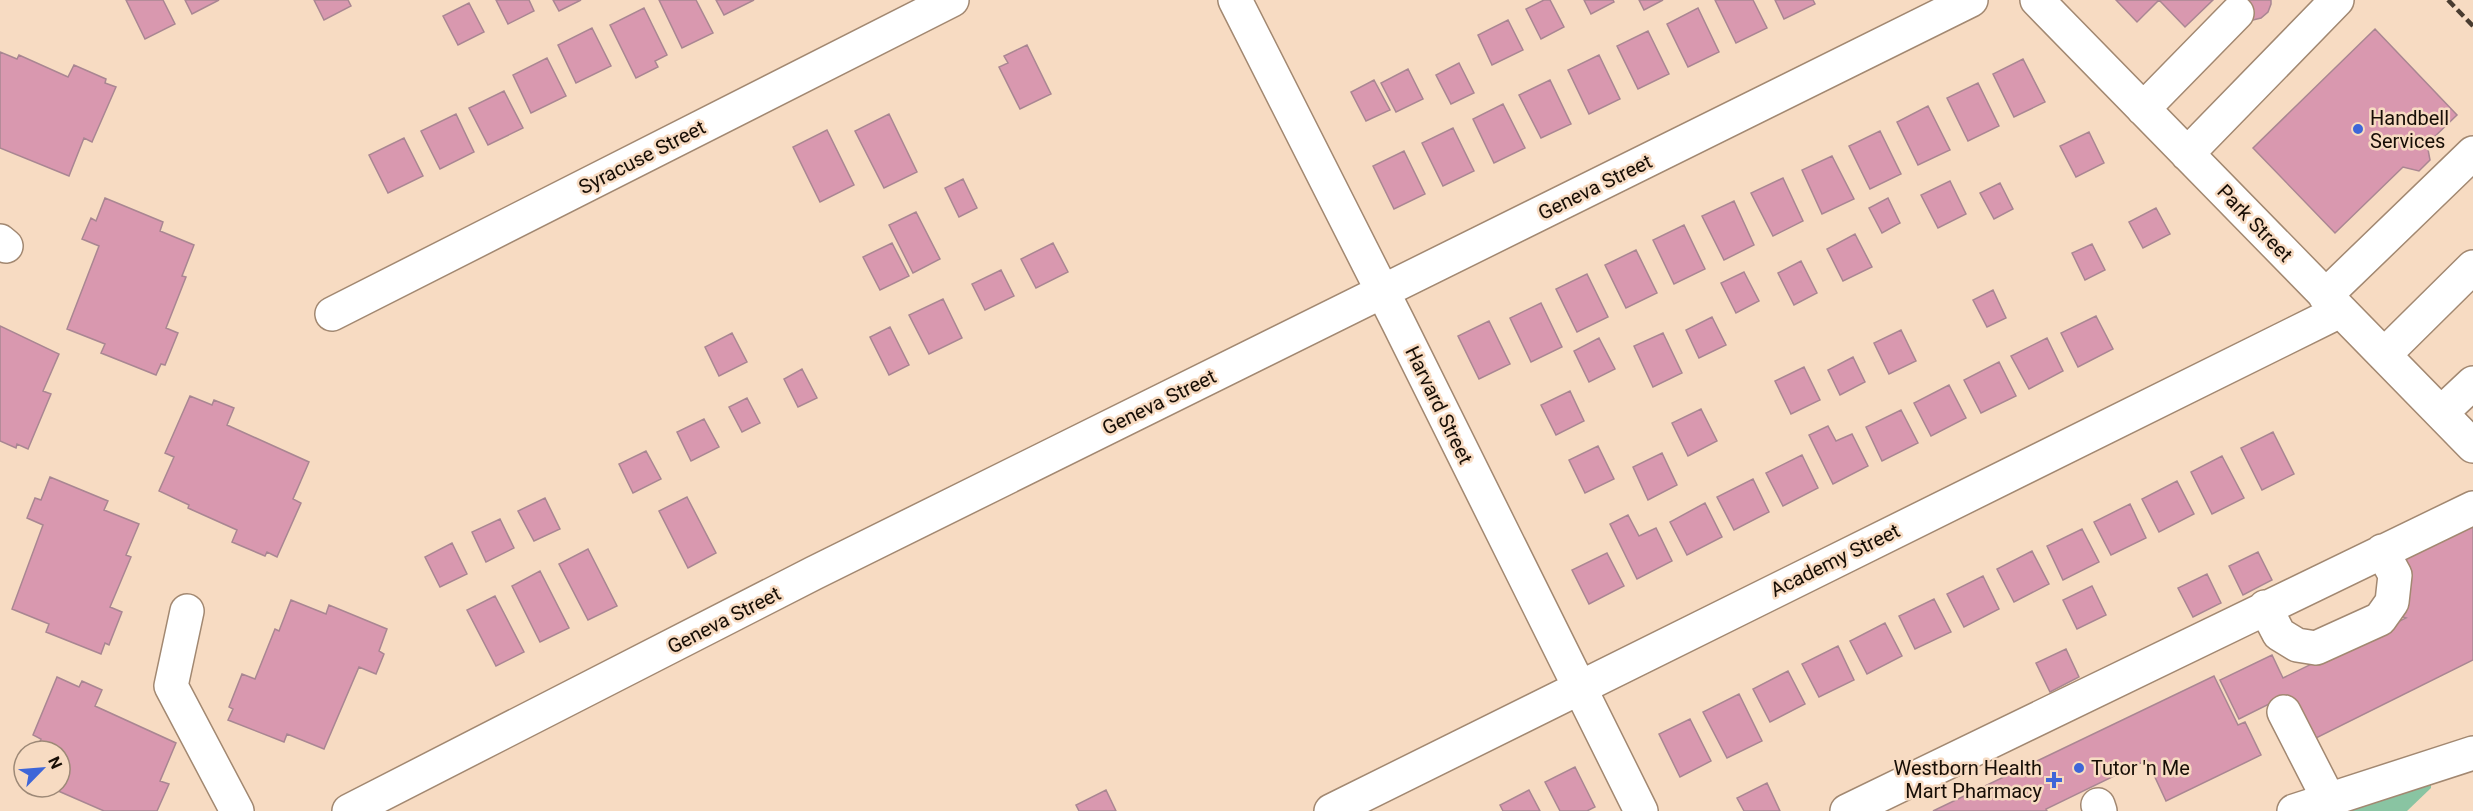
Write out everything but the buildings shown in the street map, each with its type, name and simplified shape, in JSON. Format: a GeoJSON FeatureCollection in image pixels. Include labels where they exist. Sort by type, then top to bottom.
{"type":"FeatureCollection","features":[{"type":"Feature","properties":{"kind":"street","name":"Syracuse Street"},"geometry":{"type":"LineString","coordinates":[[332,314],[952,0]]}},
{"type":"Feature","properties":{"kind":"street","name":"Harvard Street"},"geometry":{"type":"LineString","coordinates":[[1235,0],[1641,811]]}},
{"type":"Feature","properties":{"kind":"street","name":"Geneva Street"},"geometry":{"type":"LineString","coordinates":[[350,811],[814,573],[1971,0]]}},
{"type":"Feature","properties":{"kind":"street","name":"Park Street"},"geometry":{"type":"LineString","coordinates":[[2037,0],[2473,446]]}},
{"type":"Feature","properties":{"kind":"street"},"geometry":{"type":"LineString","coordinates":[[2187,154],[2337,0]]}},
{"type":"Feature","properties":{"kind":"street"},"geometry":{"type":"LineString","coordinates":[[2143,109],[2237,13]]}},
{"type":"Feature","properties":{"kind":"street","name":"Academy Street"},"geometry":{"type":"LineString","coordinates":[[1331,811],[2333,303],[2473,153]]}},
{"type":"Feature","properties":{"kind":"street"},"geometry":{"type":"LineString","coordinates":[[2384,355],[2473,267]]}},
{"type":"Feature","properties":{"kind":"street"},"geometry":{"type":"LineString","coordinates":[[2441,413],[2473,383]]}},
{"type":"Feature","properties":{"kind":"street"},"geometry":{"type":"LineString","coordinates":[[1847,811],[2473,508]]}},
{"type":"Feature","properties":{"kind":"street"},"geometry":{"type":"LineString","coordinates":[[2265,608],[2279,634],[2297,645],[2316,648],[2380,619],[2392,602],[2395,575],[2382,551]]}},
{"type":"Feature","properties":{"kind":"street"},"geometry":{"type":"LineString","coordinates":[[187,611],[171,686],[237,811]]}},
{"type":"Feature","properties":{"kind":"street"},"geometry":{"type":"LineString","coordinates":[[2284,712],[2329,800]]}},
{"type":"Feature","properties":{"kind":"street"},"geometry":{"type":"LineString","coordinates":[[2294,811],[2473,753]]}},
{"type":"Feature","properties":{"kind":"green space"},"geometry":{"type":"Polygon","coordinates":[[[2431,781],[2431,788],[2407,811],[2327,811],[2431,781]]]}},
{"type":"Feature","properties":{"kind":"railway"},"geometry":{"type":"LineString","coordinates":[[2448,0],[2473,26]]}},
{"type":"Feature","properties":{"kind":"place","name":"Handbell Services"},"geometry":{"type":"Point","coordinates":[2358,129]}},
{"type":"Feature","properties":{"kind":"place","name":"Tutor 'n Me"},"geometry":{"type":"Point","coordinates":[2079,768]}},
{"type":"Feature","properties":{"kind":"place","name":"Westborn Health Mart Pharmacy"},"geometry":{"type":"Point","coordinates":[2054,780]}}]}
